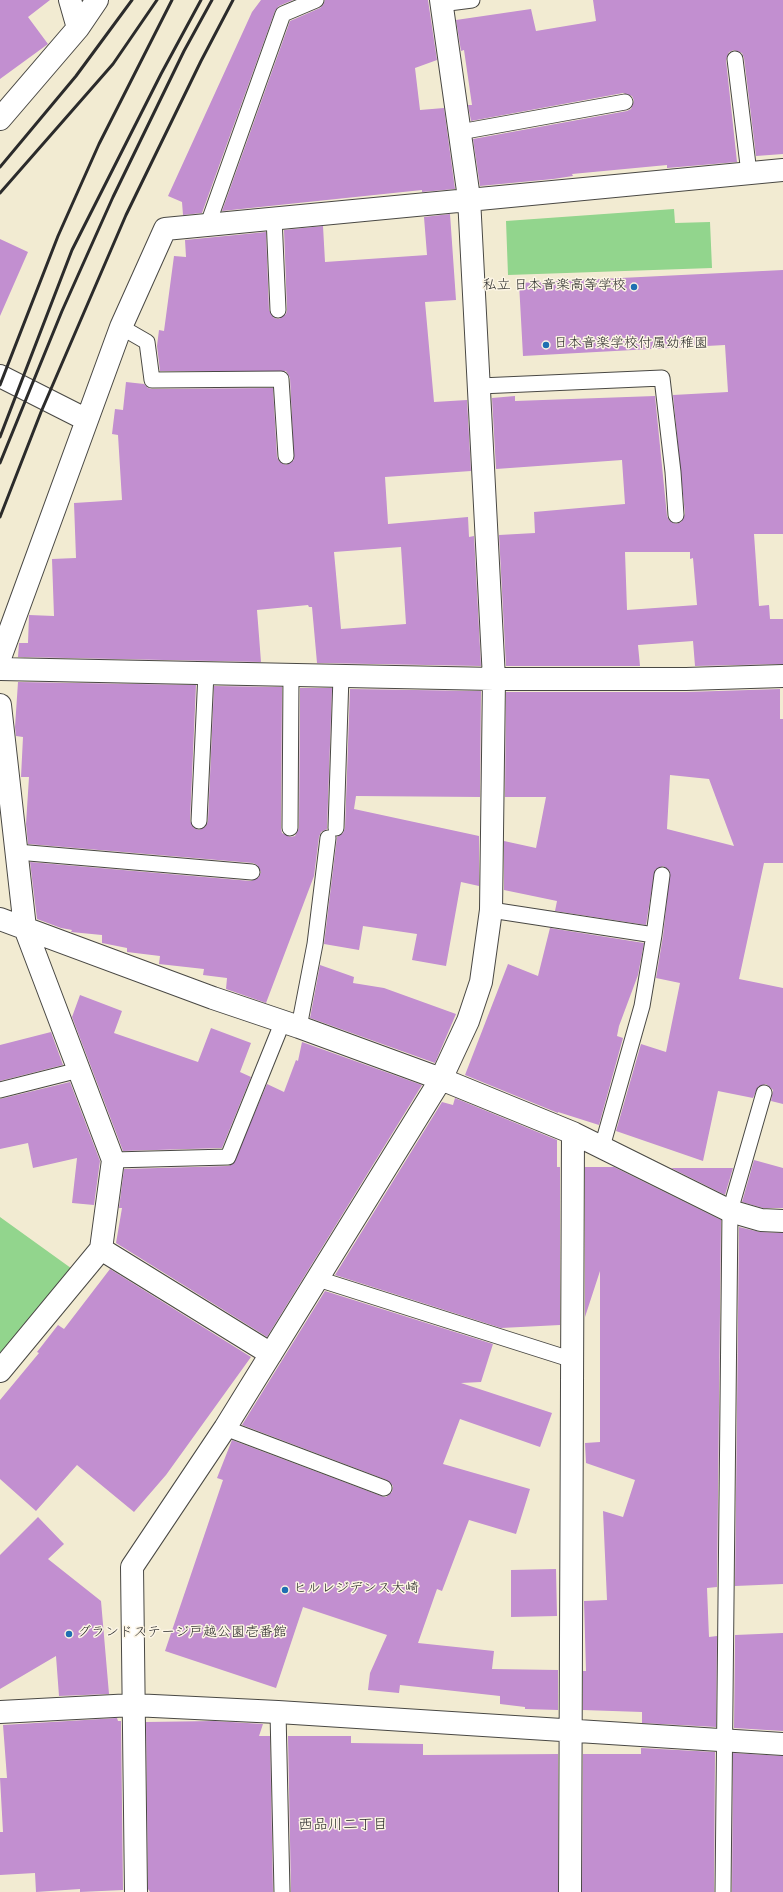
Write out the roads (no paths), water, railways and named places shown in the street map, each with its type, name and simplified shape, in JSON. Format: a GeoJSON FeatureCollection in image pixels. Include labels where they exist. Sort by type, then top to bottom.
{"type":"FeatureCollection","features":[{"type":"Feature","properties":{"kind":"street"},"geometry":{"type":"LineString","coordinates":[[70,0],[78,28]]}},
{"type":"Feature","properties":{"kind":"street"},"geometry":{"type":"LineString","coordinates":[[0,119],[78,28],[97,0]]}},
{"type":"Feature","properties":{"kind":"street"},"geometry":{"type":"LineString","coordinates":[[136,1892],[132,1567],[225,1428],[272,1354],[441,1079],[468,1021],[481,982],[491,910],[494,679],[480,386],[469,198],[441,2]]}},
{"type":"Feature","properties":{"kind":"street"},"geometry":{"type":"LineString","coordinates":[[0,658],[121,327],[165,228],[469,198],[783,170]]}},
{"type":"Feature","properties":{"kind":"street"},"geometry":{"type":"LineString","coordinates":[[0,376],[87,420]]}},
{"type":"Feature","properties":{"kind":"street"},"geometry":{"type":"LineString","coordinates":[[0,669],[494,679],[686,679],[783,676]]}},
{"type":"Feature","properties":{"kind":"street"},"geometry":{"type":"LineString","coordinates":[[0,705],[25,928],[113,1160],[101,1249],[1,1367]]}},
{"type":"Feature","properties":{"kind":"street"},"geometry":{"type":"LineString","coordinates":[[0,919],[213,998],[291,1024],[441,1079],[573,1132],[730,1210],[761,1220],[783,1221]]}},
{"type":"Feature","properties":{"kind":"street"},"geometry":{"type":"LineString","coordinates":[[570,1892],[573,1132]]}},
{"type":"Feature","properties":{"kind":"street"},"geometry":{"type":"LineString","coordinates":[[101,1249],[272,1354]]}},
{"type":"Feature","properties":{"kind":"street"},"geometry":{"type":"LineString","coordinates":[[0,1712],[133,1705],[278,1712],[783,1744]]}},
{"type":"Feature","properties":{"kind":"lane"},"geometry":{"type":"LineString","coordinates":[[208,224],[283,14],[316,0]]}},
{"type":"Feature","properties":{"kind":"lane"},"geometry":{"type":"LineString","coordinates":[[441,2],[472,0]]}},
{"type":"Feature","properties":{"kind":"lane"},"geometry":{"type":"LineString","coordinates":[[735,59],[749,173]]}},
{"type":"Feature","properties":{"kind":"lane"},"geometry":{"type":"LineString","coordinates":[[460,132],[625,102]]}},
{"type":"Feature","properties":{"kind":"lane"},"geometry":{"type":"LineString","coordinates":[[274,217],[278,310]]}},
{"type":"Feature","properties":{"kind":"lane"},"geometry":{"type":"LineString","coordinates":[[121,327],[147,342],[152,380],[281,379],[286,456]]}},
{"type":"Feature","properties":{"kind":"lane"},"geometry":{"type":"LineString","coordinates":[[480,386],[662,378],[673,472],[676,515]]}},
{"type":"Feature","properties":{"kind":"lane"},"geometry":{"type":"LineString","coordinates":[[199,821],[206,673]]}},
{"type":"Feature","properties":{"kind":"lane"},"geometry":{"type":"LineString","coordinates":[[290,828],[291,675]]}},
{"type":"Feature","properties":{"kind":"lane"},"geometry":{"type":"LineString","coordinates":[[113,1160],[228,1157],[291,1024],[315,944],[332,833],[341,676]]}},
{"type":"Feature","properties":{"kind":"lane"},"geometry":{"type":"LineString","coordinates":[[17,852],[252,872]]}},
{"type":"Feature","properties":{"kind":"lane"},"geometry":{"type":"LineString","coordinates":[[602,1147],[618,1095],[642,1006],[662,875]]}},
{"type":"Feature","properties":{"kind":"lane"},"geometry":{"type":"LineString","coordinates":[[491,910],[654,934]]}},
{"type":"Feature","properties":{"kind":"lane"},"geometry":{"type":"LineString","coordinates":[[0,1090],[78,1070]]}},
{"type":"Feature","properties":{"kind":"lane"},"geometry":{"type":"LineString","coordinates":[[723,1892],[723,1741],[730,1210],[764,1093]]}},
{"type":"Feature","properties":{"kind":"lane"},"geometry":{"type":"LineString","coordinates":[[318,1279],[573,1360]]}},
{"type":"Feature","properties":{"kind":"lane"},"geometry":{"type":"LineString","coordinates":[[225,1428],[384,1488]]}},
{"type":"Feature","properties":{"kind":"lane"},"geometry":{"type":"LineString","coordinates":[[278,1712],[282,1892]]}},
{"type":"Feature","properties":{"kind":"railway"},"geometry":{"type":"LineString","coordinates":[[0,167],[76,76],[132,0]]}},
{"type":"Feature","properties":{"kind":"railway"},"geometry":{"type":"LineString","coordinates":[[0,193],[113,64],[157,0]]}},
{"type":"Feature","properties":{"kind":"railway"},"geometry":{"type":"LineString","coordinates":[[0,385],[58,236],[99,144],[172,0]]}},
{"type":"Feature","properties":{"kind":"railway"},"geometry":{"type":"LineString","coordinates":[[0,437],[72,250],[161,74],[201,0]]}},
{"type":"Feature","properties":{"kind":"railway"},"geometry":{"type":"LineString","coordinates":[[0,463],[62,311],[113,197],[184,51],[212,0]]}},
{"type":"Feature","properties":{"kind":"railway"},"geometry":{"type":"LineString","coordinates":[[0,517],[41,412],[126,215],[201,61],[233,0]]}},
{"type":"Feature","properties":{"kind":"place","name":"私立 日本音楽高等学校"},"geometry":{"type":"Point","coordinates":[634,287]}},
{"type":"Feature","properties":{"kind":"place","name":"日本音楽学校付属幼稚園"},"geometry":{"type":"Point","coordinates":[546,345]}},
{"type":"Feature","properties":{"kind":"place","name":"ヒルレジデンス大崎"},"geometry":{"type":"Point","coordinates":[285,1590]}},
{"type":"Feature","properties":{"kind":"place","name":"グランドステージ戸越公園壱番館"},"geometry":{"type":"Point","coordinates":[69,1634]}},
{"type":"Feature","properties":{"kind":"district","name":"西品川二丁目"},"geometry":{"type":"Point","coordinates":[343,1827]}}]}
